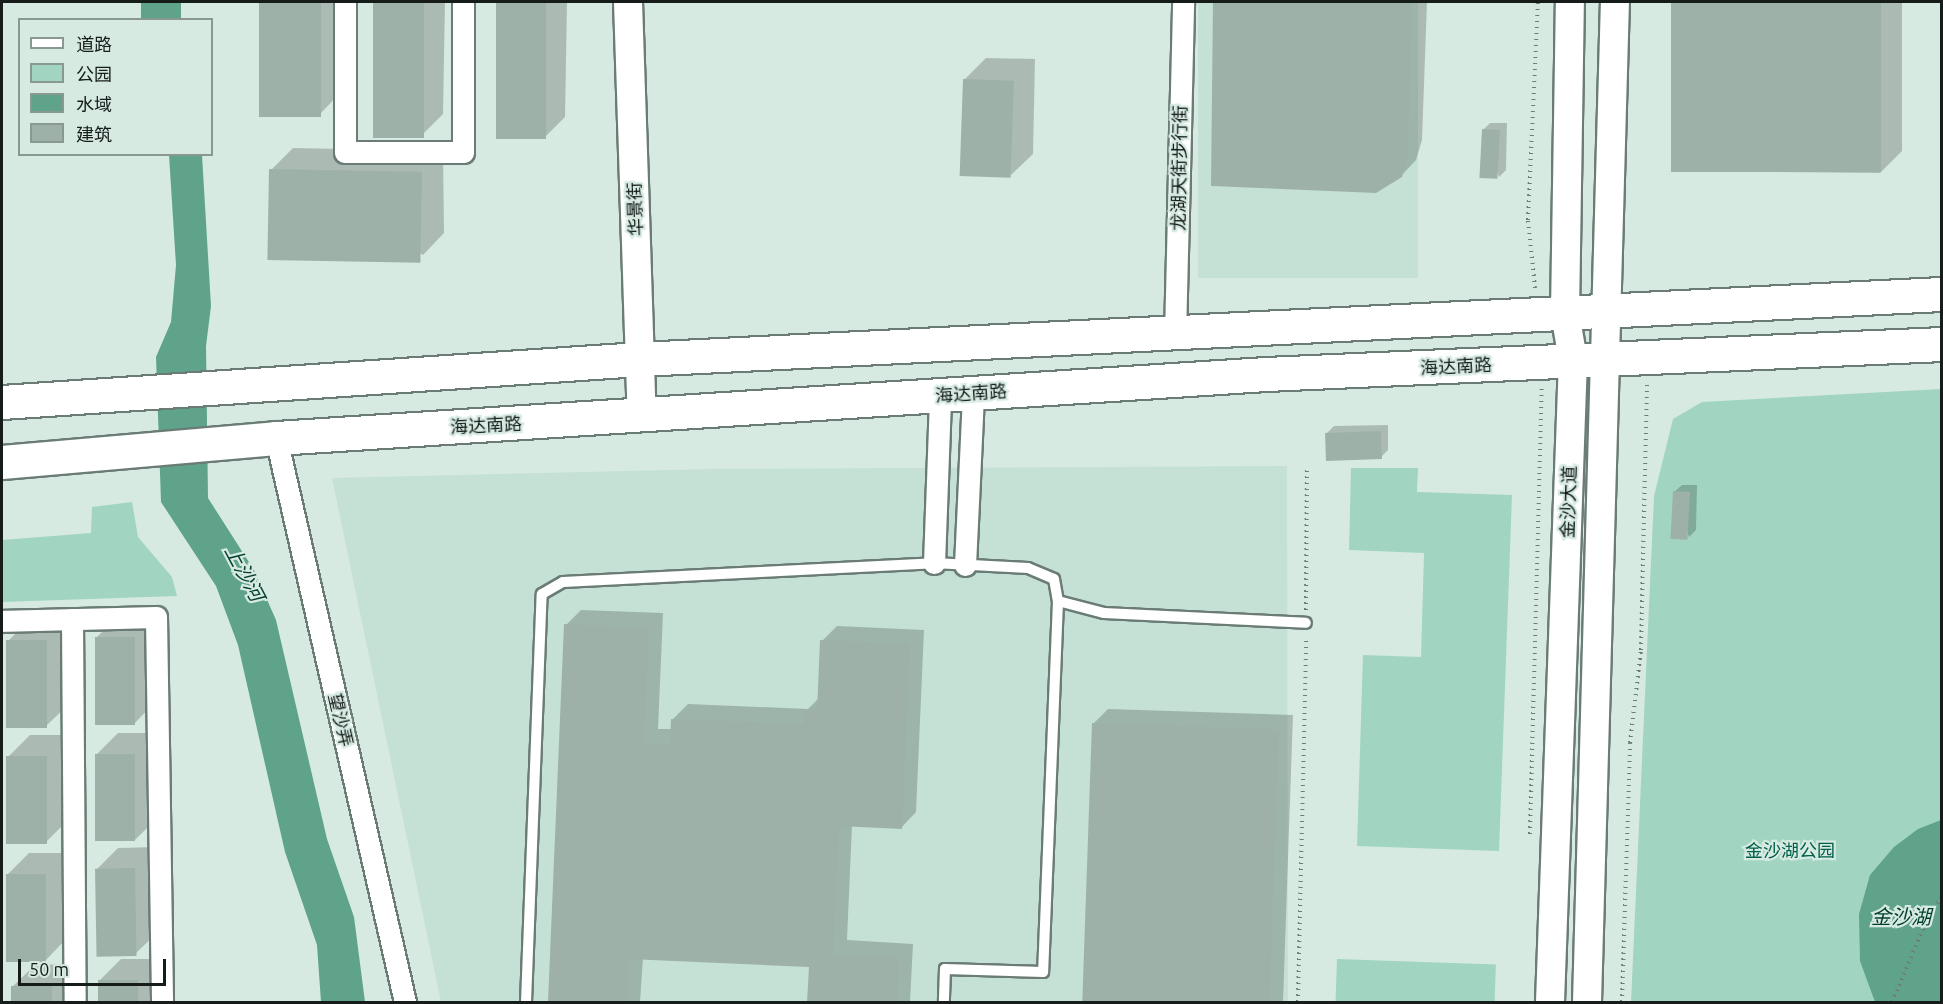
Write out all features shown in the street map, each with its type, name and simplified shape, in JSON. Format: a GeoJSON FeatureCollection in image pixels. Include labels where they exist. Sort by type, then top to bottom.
{"type":"FeatureCollection","features":[{"type":"Feature","properties":{"kind":"main road","name":"华景街"},"geometry":{"type":"LineString","coordinates":[[628,2],[642,416]]}},
{"type":"Feature","properties":{"kind":"main road","name":"金沙大道"},"geometry":{"type":"LineString","coordinates":[[1570,2],[1551,314],[1573,360],[1587,1002]]}},
{"type":"Feature","properties":{"kind":"main road","name":"金沙大道"},"geometry":{"type":"LineString","coordinates":[[1550,1002],[1573,360],[1608,311],[1616,2]]}},
{"type":"Feature","properties":{"kind":"main road"},"geometry":{"type":"LineString","coordinates":[[2,402],[640,360],[1941,294]]}},
{"type":"Feature","properties":{"kind":"main road","name":"海达南路"},"geometry":{"type":"LineString","coordinates":[[2,462],[276,438],[1266,374],[1941,344]]}},
{"type":"Feature","properties":{"kind":"street"},"geometry":{"type":"LineString","coordinates":[[345,2],[345,152],[463,152],[463,2]]}},
{"type":"Feature","properties":{"kind":"street","name":"龙湖天街步行街"},"geometry":{"type":"LineString","coordinates":[[1175,334],[1183,2]]}},
{"type":"Feature","properties":{"kind":"street"},"geometry":{"type":"LineString","coordinates":[[965,565],[973,393]]}},
{"type":"Feature","properties":{"kind":"street"},"geometry":{"type":"LineString","coordinates":[[934,563],[940,396]]}},
{"type":"Feature","properties":{"kind":"street","name":"望沙弄"},"geometry":{"type":"LineString","coordinates":[[276,438],[405,1002]]}},
{"type":"Feature","properties":{"kind":"street"},"geometry":{"type":"LineString","coordinates":[[2,621],[156,617],[162,1002]]}},
{"type":"Feature","properties":{"kind":"street"},"geometry":{"type":"LineString","coordinates":[[72,619],[75,1002]]}},
{"type":"Feature","properties":{"kind":"lane"},"geometry":{"type":"LineString","coordinates":[[526,1002],[542,594],[563,582],[934,563],[1036,572],[1054,579],[1058,601],[1043,972],[945,969],[944,1002]]}},
{"type":"Feature","properties":{"kind":"lane"},"geometry":{"type":"LineString","coordinates":[[1058,601],[1104,613],[1306,623]]}},
{"type":"Feature","properties":{"kind":"path"},"geometry":{"type":"LineString","coordinates":[[1538,2],[1528,220],[1551,314]]}},
{"type":"Feature","properties":{"kind":"path"},"geometry":{"type":"LineString","coordinates":[[1622,1002],[1630,743],[1641,650],[1648,356]]}},
{"type":"Feature","properties":{"kind":"path"},"geometry":{"type":"LineString","coordinates":[[1530,847],[1573,360]]}},
{"type":"Feature","properties":{"kind":"path"},"geometry":{"type":"LineString","coordinates":[[1298,1002],[1307,467]]}},
{"type":"Feature","properties":{"kind":"path"},"geometry":{"type":"LineString","coordinates":[[1892,1002],[1930,913],[1941,897]]}},
{"type":"Feature","properties":{"kind":"shaded area"},"geometry":{"type":"Polygon","coordinates":[[[1198,2],[1418,2],[1418,278],[1198,278],[1198,2]]]}},
{"type":"Feature","properties":{"kind":"shaded area"},"geometry":{"type":"Polygon","coordinates":[[[1287,466],[1288,1002],[441,1002],[332,478],[713,469],[1287,466]]]}},
{"type":"Feature","properties":{"kind":"green space","name":"金沙湖公园"},"geometry":{"type":"Polygon","coordinates":[[[1941,389],[1941,1002],[1631,1002],[1654,496],[1673,419],[1702,402],[1941,389]]]}},
{"type":"Feature","properties":{"kind":"green space"},"geometry":{"type":"Polygon","coordinates":[[[1351,468],[1418,468],[1417,492],[1512,495],[1499,851],[1357,846],[1363,655],[1421,657],[1424,553],[1349,550],[1351,468]]]}},
{"type":"Feature","properties":{"kind":"green space"},"geometry":{"type":"Polygon","coordinates":[[[132,502],[138,537],[172,577],[177,596],[2,602],[2,540],[91,533],[92,507],[132,502]]]}},
{"type":"Feature","properties":{"kind":"green space"},"geometry":{"type":"Polygon","coordinates":[[[1337,959],[1496,965],[1495,1002],[1335,1002],[1337,959]]]}},
{"type":"Feature","properties":{"kind":"water"},"geometry":{"type":"Polygon","coordinates":[[[141,2],[181,2],[181,18],[141,18],[141,2]]]}},
{"type":"Feature","properties":{"kind":"water","name":"上沙河"},"geometry":{"type":"Polygon","coordinates":[[[169,156],[202,156],[211,306],[206,346],[208,498],[254,570],[276,620],[327,839],[354,917],[365,1002],[321,1002],[317,945],[285,852],[238,645],[216,586],[161,502],[156,357],[171,322],[176,265],[169,156]]]}},
{"type":"Feature","properties":{"kind":"water","name":"金沙湖"},"geometry":{"type":"Polygon","coordinates":[[[1941,820],[1941,1002],[1875,1002],[1860,961],[1859,914],[1870,875],[1894,847],[1918,829],[1941,820]]]}},
{"type":"Feature","properties":{"kind":"building"},"geometry":{"type":"Polygon","coordinates":[[[259,2],[321,2],[321,117],[259,117],[259,2]]]}},
{"type":"Feature","properties":{"kind":"building"},"geometry":{"type":"Polygon","coordinates":[[[373,2],[424,2],[424,138],[373,138],[373,2]]]}},
{"type":"Feature","properties":{"kind":"building"},"geometry":{"type":"Polygon","coordinates":[[[496,2],[546,2],[546,139],[496,139],[496,2]]]}},
{"type":"Feature","properties":{"kind":"building"},"geometry":{"type":"Polygon","coordinates":[[[1213,2],[1412,2],[1408,156],[1402,177],[1376,193],[1211,186],[1213,2]]]}},
{"type":"Feature","properties":{"kind":"building"},"geometry":{"type":"Polygon","coordinates":[[[1671,2],[1881,2],[1881,172],[1671,172],[1671,2]]]}},
{"type":"Feature","properties":{"kind":"building"},"geometry":{"type":"Polygon","coordinates":[[[963,79],[1014,81],[1011,178],[960,176],[963,79]]]}},
{"type":"Feature","properties":{"kind":"building"},"geometry":{"type":"Polygon","coordinates":[[[1482,129],[1500,130],[1497,179],[1479,178],[1482,129]]]}},
{"type":"Feature","properties":{"kind":"building"},"geometry":{"type":"Polygon","coordinates":[[[269,169],[422,172],[420,263],[267,260],[269,169]]]}},
{"type":"Feature","properties":{"kind":"building"},"geometry":{"type":"Polygon","coordinates":[[[1381,431],[1382,459],[1326,461],[1325,433],[1381,431]]]}},
{"type":"Feature","properties":{"kind":"building"},"geometry":{"type":"Polygon","coordinates":[[[1673,491],[1690,492],[1687,540],[1670,539],[1673,491]]]}},
{"type":"Feature","properties":{"kind":"building"},"geometry":{"type":"Polygon","coordinates":[[[564,624],[649,628],[644,743],[670,745],[671,719],[804,724],[804,711],[817,711],[820,640],[910,644],[902,829],[839,826],[833,955],[899,958],[897,1002],[807,1002],[809,967],[629,959],[627,1002],[548,1002],[564,624]]]}},
{"type":"Feature","properties":{"kind":"building"},"geometry":{"type":"Polygon","coordinates":[[[95,637],[135,637],[135,725],[95,725],[95,637]]]}},
{"type":"Feature","properties":{"kind":"building"},"geometry":{"type":"Polygon","coordinates":[[[6,640],[47,640],[47,728],[6,728],[6,640]]]}},
{"type":"Feature","properties":{"kind":"building"},"geometry":{"type":"Polygon","coordinates":[[[1092,723],[1279,730],[1269,1002],[1082,1002],[1092,723]]]}},
{"type":"Feature","properties":{"kind":"building"},"geometry":{"type":"Polygon","coordinates":[[[95,754],[135,754],[135,841],[95,841],[95,754]]]}},
{"type":"Feature","properties":{"kind":"building"},"geometry":{"type":"Polygon","coordinates":[[[6,756],[47,756],[47,844],[6,844],[6,756]]]}},
{"type":"Feature","properties":{"kind":"building"},"geometry":{"type":"Polygon","coordinates":[[[135,868],[137,956],[97,957],[95,869],[135,868]]]}},
{"type":"Feature","properties":{"kind":"building"},"geometry":{"type":"Polygon","coordinates":[[[6,874],[46,874],[46,962],[6,962],[6,874]]]}},
{"type":"Feature","properties":{"kind":"building"},"geometry":{"type":"Polygon","coordinates":[[[98,980],[138,980],[138,1002],[98,1002],[98,980]]]}},
{"type":"Feature","properties":{"kind":"building"},"geometry":{"type":"Polygon","coordinates":[[[11,986],[52,986],[52,1002],[11,1002],[11,986]]]}}]}
